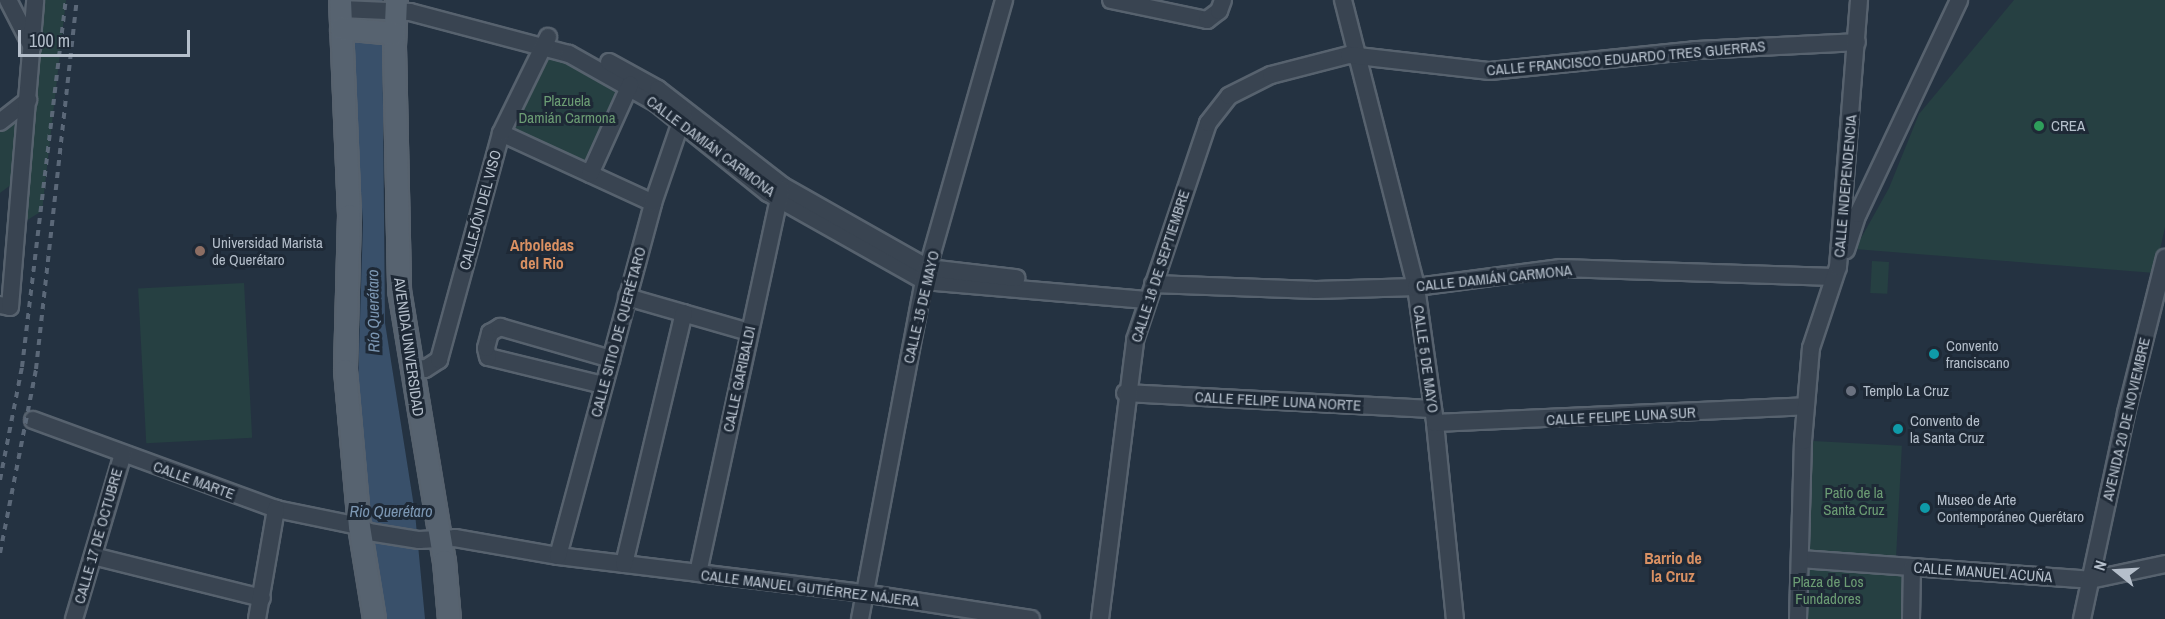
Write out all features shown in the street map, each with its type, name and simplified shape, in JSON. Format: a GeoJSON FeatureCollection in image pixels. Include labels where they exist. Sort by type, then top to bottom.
{"type":"FeatureCollection","features":[{"type":"Feature","properties":{"kind":"main road","name":"AVENIDA UNIVERSIDAD"},"geometry":{"type":"LineString","coordinates":[[397,5],[389,32],[399,290],[429,538],[449,619]]}},
{"type":"Feature","properties":{"kind":"main road"},"geometry":{"type":"LineString","coordinates":[[374,619],[345,370],[349,215],[344,15],[389,32]]}},
{"type":"Feature","properties":{"kind":"street"},"geometry":{"type":"LineString","coordinates":[[8,0],[33,48]]}},
{"type":"Feature","properties":{"kind":"street"},"geometry":{"type":"LineString","coordinates":[[0,305],[10,307],[7,250],[28,100],[35,0]]}},
{"type":"Feature","properties":{"kind":"street","name":"CALLE 15 DE MAYO"},"geometry":{"type":"LineString","coordinates":[[860,619],[863,593],[926,275],[1004,0]]}},
{"type":"Feature","properties":{"kind":"street"},"geometry":{"type":"LineString","coordinates":[[1111,0],[1191,18],[1213,18],[1223,0]]}},
{"type":"Feature","properties":{"kind":"street","name":"CALLE 5 DE MAYO"},"geometry":{"type":"LineString","coordinates":[[1343,0],[1360,56],[1416,287],[1433,416],[1455,619]]}},
{"type":"Feature","properties":{"kind":"street","name":"CALLE INDEPENDENCIA"},"geometry":{"type":"LineString","coordinates":[[1798,619],[1806,406],[1811,348],[1836,272],[1859,0]]}},
{"type":"Feature","properties":{"kind":"street"},"geometry":{"type":"LineString","coordinates":[[1836,272],[1858,214],[1959,0]]}},
{"type":"Feature","properties":{"kind":"street","name":"CALLE DAMIÁN CARMONA"},"geometry":{"type":"LineString","coordinates":[[344,15],[397,5],[547,41],[636,75],[780,191],[926,275],[1150,292],[1416,287],[1561,268],[1836,272]]}},
{"type":"Feature","properties":{"kind":"street","name":"CALLE DAMIÁN CARMONA"},"geometry":{"type":"LineString","coordinates":[[547,41],[683,115]]}},
{"type":"Feature","properties":{"kind":"street","name":"CALLEJÓN DEL VISO"},"geometry":{"type":"LineString","coordinates":[[410,366],[425,369],[439,360],[501,133],[547,41]]}},
{"type":"Feature","properties":{"kind":"street","name":"CALLE FRANCISCO EDUARDO TRES GUERRAS"},"geometry":{"type":"LineString","coordinates":[[1360,56],[1490,71],[1695,50],[1857,42]]}},
{"type":"Feature","properties":{"kind":"street","name":"CALLE 16 DE SEPTIEMBRE"},"geometry":{"type":"LineString","coordinates":[[1100,619],[1125,393],[1150,292],[1208,123],[1229,96],[1271,75],[1321,61],[1360,56]]}},
{"type":"Feature","properties":{"kind":"street"},"geometry":{"type":"LineString","coordinates":[[590,174],[630,85]]}},
{"type":"Feature","properties":{"kind":"street"},"geometry":{"type":"LineString","coordinates":[[0,122],[28,100]]}},
{"type":"Feature","properties":{"kind":"street","name":"CALLE SITIO DE QUERÉTARO"},"geometry":{"type":"LineString","coordinates":[[558,556],[610,359],[633,298],[653,203],[683,115]]}},
{"type":"Feature","properties":{"kind":"street"},"geometry":{"type":"LineString","coordinates":[[501,133],[653,203]]}},
{"type":"Feature","properties":{"kind":"street","name":"CALLE GARIBALDI"},"geometry":{"type":"LineString","coordinates":[[698,573],[780,191]]}},
{"type":"Feature","properties":{"kind":"street","name":"AVENIDA 20 DE NOVIEMBRE"},"geometry":{"type":"LineString","coordinates":[[2082,619],[2126,413],[2162,290],[2165,258]]}},
{"type":"Feature","properties":{"kind":"street"},"geometry":{"type":"LineString","coordinates":[[633,298],[749,332]]}},
{"type":"Feature","properties":{"kind":"street"},"geometry":{"type":"LineString","coordinates":[[624,564],[684,313]]}},
{"type":"Feature","properties":{"kind":"street"},"geometry":{"type":"LineString","coordinates":[[603,385],[488,357],[486,348],[490,333],[500,327],[610,359]]}},
{"type":"Feature","properties":{"kind":"street"},"geometry":{"type":"LineString","coordinates":[[579,380],[586,352]]}},
{"type":"Feature","properties":{"kind":"street","name":"CALLE FELIPE LUNA NORTE"},"geometry":{"type":"LineString","coordinates":[[1125,393],[1433,416]]}},
{"type":"Feature","properties":{"kind":"street","name":"CALLE FELIPE LUNA SUR"},"geometry":{"type":"LineString","coordinates":[[1433,416],[1806,406]]}},
{"type":"Feature","properties":{"kind":"street","name":"CALLE MARTE"},"geometry":{"type":"LineString","coordinates":[[33,420],[276,509],[364,529]]}},
{"type":"Feature","properties":{"kind":"street","name":"CALLE 17 DE OCTUBRE"},"geometry":{"type":"LineString","coordinates":[[74,619],[123,454]]}},
{"type":"Feature","properties":{"kind":"street"},"geometry":{"type":"LineString","coordinates":[[257,619],[276,509]]}},
{"type":"Feature","properties":{"kind":"street","name":"CALLE MANUEL GUTIÉRREZ NÁJERA"},"geometry":{"type":"LineString","coordinates":[[364,529],[558,556],[863,593],[1031,619]]}},
{"type":"Feature","properties":{"kind":"street"},"geometry":{"type":"LineString","coordinates":[[93,555],[262,598]]}},
{"type":"Feature","properties":{"kind":"street","name":"CALLE MANUEL ACUÑA"},"geometry":{"type":"LineString","coordinates":[[1800,559],[2090,580],[2165,564]]}},
{"type":"Feature","properties":{"kind":"street"},"geometry":{"type":"LineString","coordinates":[[1911,619],[1912,567]]}},
{"type":"Feature","properties":{"kind":"green space"},"geometry":{"type":"Polygon","coordinates":[[[35,0],[66,0],[42,211],[16,227],[20,178],[0,193],[0,131],[27,110],[35,0]]]}},
{"type":"Feature","properties":{"kind":"green space","name":"CREA"},"geometry":{"type":"Polygon","coordinates":[[[2014,0],[2165,0],[2165,227],[2155,273],[1855,249],[1889,188],[1919,114],[2014,0]]]}},
{"type":"Feature","properties":{"kind":"green space","name":"Plazuela Damián Carmona"},"geometry":{"type":"Polygon","coordinates":[[[547,53],[623,88],[586,167],[510,132],[547,53]]]}},
{"type":"Feature","properties":{"kind":"green space"},"geometry":{"type":"Polygon","coordinates":[[[1872,261],[1889,262],[1887,294],[1870,293],[1872,261]]]}},
{"type":"Feature","properties":{"kind":"green space"},"geometry":{"type":"Polygon","coordinates":[[[244,283],[252,438],[146,443],[138,289],[244,283]]]}},
{"type":"Feature","properties":{"kind":"green space","name":"Patio de la Santa Cruz"},"geometry":{"type":"Polygon","coordinates":[[[1813,441],[1902,446],[1896,560],[1807,555],[1813,441]]]}},
{"type":"Feature","properties":{"kind":"green space","name":"Plaza de Los Fundadores"},"geometry":{"type":"Polygon","coordinates":[[[1800,559],[1912,567],[1908,619],[1796,619],[1800,559]]]}},
{"type":"Feature","properties":{"kind":"water","name":"Rio Querétaro"},"geometry":{"type":"Polygon","coordinates":[[[352,0],[382,0],[385,323],[415,513],[425,619],[385,619],[368,514],[358,386],[363,223],[351,39],[352,0]]]}},
{"type":"Feature","properties":{"kind":"railway"},"geometry":{"type":"LineString","coordinates":[[0,480],[22,367],[66,0]]}},
{"type":"Feature","properties":{"kind":"railway"},"geometry":{"type":"LineString","coordinates":[[0,553],[36,369],[77,0]]}},
{"type":"Feature","properties":{"kind":"place","name":"CREA"},"geometry":{"type":"Point","coordinates":[2039,126]}},
{"type":"Feature","properties":{"kind":"place","name":"Universidad Marista de Querétaro"},"geometry":{"type":"Point","coordinates":[200,251]}},
{"type":"Feature","properties":{"kind":"place","name":"Convento franciscano"},"geometry":{"type":"Point","coordinates":[1934,354]}},
{"type":"Feature","properties":{"kind":"place","name":"Templo La Cruz"},"geometry":{"type":"Point","coordinates":[1851,391]}},
{"type":"Feature","properties":{"kind":"place","name":"Convento de la Santa Cruz"},"geometry":{"type":"Point","coordinates":[1898,429]}},
{"type":"Feature","properties":{"kind":"place","name":"Museo de Arte Contemporáneo Querétaro"},"geometry":{"type":"Point","coordinates":[1925,508]}},
{"type":"Feature","properties":{"kind":"district","name":"Arboledas del Rio"},"geometry":{"type":"Point","coordinates":[542,254]}},
{"type":"Feature","properties":{"kind":"district","name":"Barrio de la Cruz"},"geometry":{"type":"Point","coordinates":[1673,567]}},
{"type":"Feature","properties":{"kind":"water label","name":"Río Querétaro"},"geometry":{"type":"Point","coordinates":[373,311]}}]}
